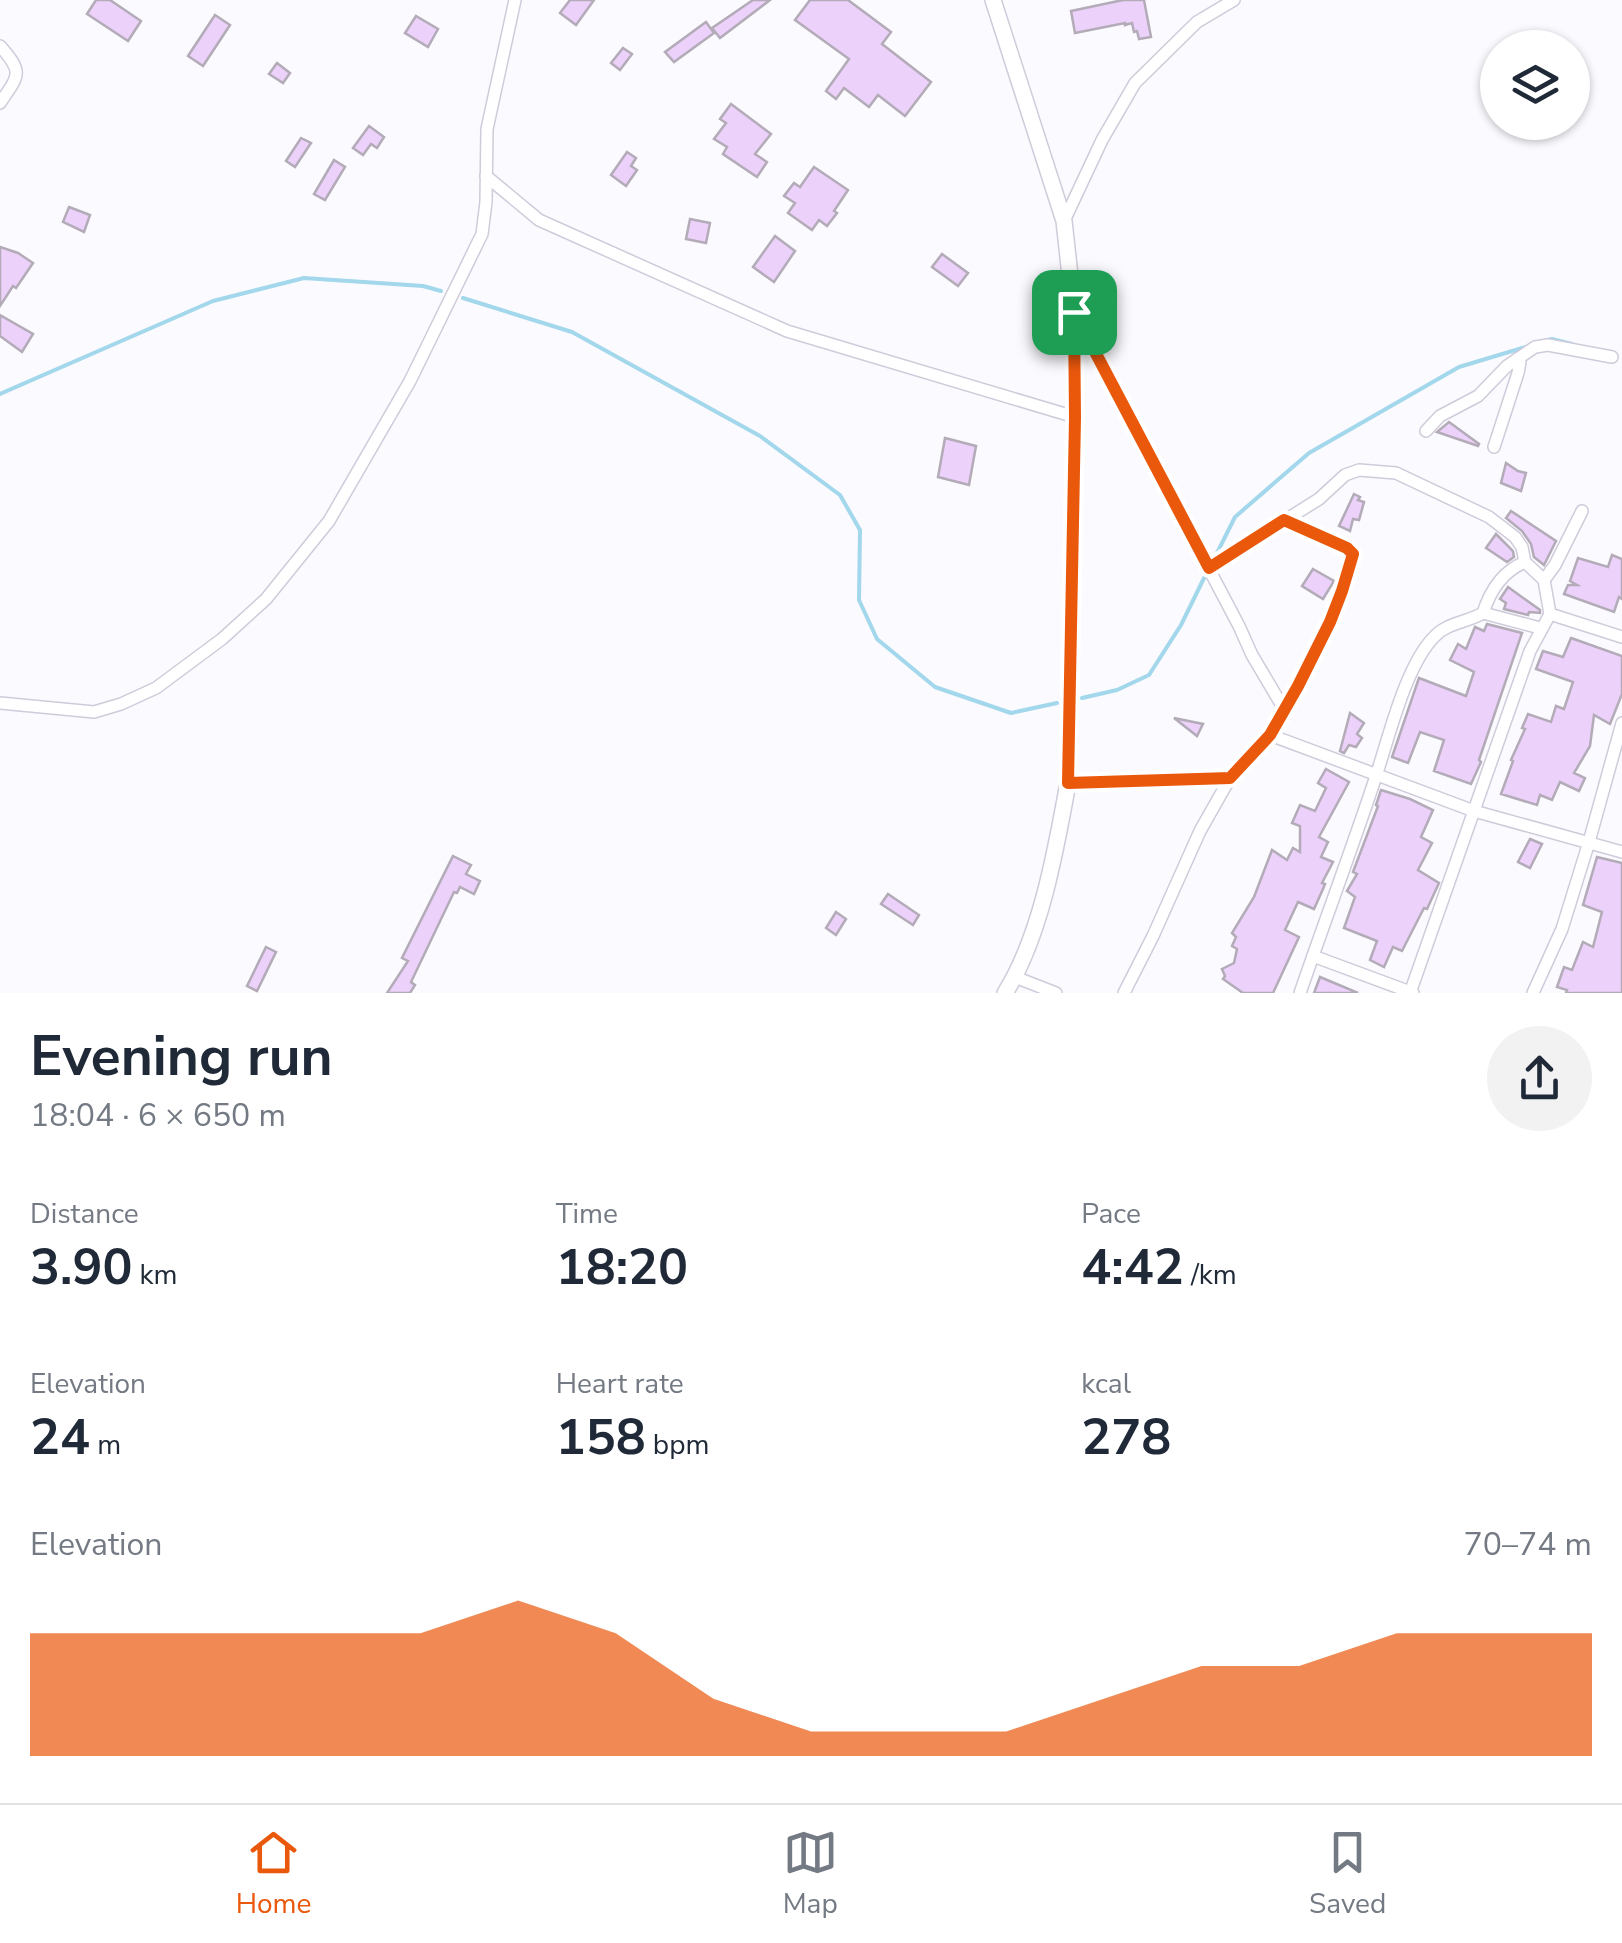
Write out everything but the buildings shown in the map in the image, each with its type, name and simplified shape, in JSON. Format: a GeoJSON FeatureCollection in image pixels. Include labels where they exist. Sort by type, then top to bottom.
{"type":"FeatureCollection","features":[{"type":"Feature","properties":{"kind":"street"},"geometry":{"type":"LineString","coordinates":[[0,704],[94,712],[156,688],[222,639],[266,599],[330,521],[410,381],[482,234],[487,129],[515,0]]}},
{"type":"Feature","properties":{"kind":"street"},"geometry":{"type":"LineString","coordinates":[[993,0],[1064,220],[1074,312],[1068,783],[1034,929],[1005,993]]}},
{"type":"Feature","properties":{"kind":"street"},"geometry":{"type":"LineString","coordinates":[[1064,220],[1135,83],[1197,22],[1234,0]]}},
{"type":"Feature","properties":{"kind":"street"},"geometry":{"type":"LineString","coordinates":[[0,46],[16,64],[17,73],[0,104]]}},
{"type":"Feature","properties":{"kind":"street"},"geometry":{"type":"LineString","coordinates":[[486,176],[539,220],[787,331],[1075,418]]}},
{"type":"Feature","properties":{"kind":"street"},"geometry":{"type":"LineString","coordinates":[[1074,312],[1252,655],[1284,709]]}},
{"type":"Feature","properties":{"kind":"street"},"geometry":{"type":"LineString","coordinates":[[1426,432],[1440,416],[1478,396],[1495,377],[1535,347],[1548,345],[1612,357]]}},
{"type":"Feature","properties":{"kind":"street"},"geometry":{"type":"LineString","coordinates":[[1494,447],[1518,372],[1517,359]]}},
{"type":"Feature","properties":{"kind":"street"},"geometry":{"type":"LineString","coordinates":[[1209,568],[1359,470],[1396,472],[1489,517],[1514,537],[1522,547],[1525,562],[1544,580],[1550,614],[1530,651],[1411,993],[1313,956]]}},
{"type":"Feature","properties":{"kind":"street"},"geometry":{"type":"LineString","coordinates":[[1544,580],[1582,511]]}},
{"type":"Feature","properties":{"kind":"street"},"geometry":{"type":"LineString","coordinates":[[1124,993],[1200,831],[1230,778],[1270,735],[1298,686],[1330,622],[1353,557],[1347,548],[1284,520]]}},
{"type":"Feature","properties":{"kind":"street"},"geometry":{"type":"LineString","coordinates":[[1483,614],[1498,582],[1525,562]]}},
{"type":"Feature","properties":{"kind":"street"},"geometry":{"type":"LineString","coordinates":[[1300,993],[1394,718],[1418,660],[1435,636],[1483,614],[1540,628]]}},
{"type":"Feature","properties":{"kind":"street"},"geometry":{"type":"LineString","coordinates":[[1550,614],[1622,636]]}},
{"type":"Feature","properties":{"kind":"street"},"geometry":{"type":"LineString","coordinates":[[1533,993],[1562,929],[1622,723]]}},
{"type":"Feature","properties":{"kind":"street"},"geometry":{"type":"LineString","coordinates":[[1270,735],[1474,811],[1622,852]]}},
{"type":"Feature","properties":{"kind":"street"},"geometry":{"type":"LineString","coordinates":[[1068,783],[1230,778]]}},
{"type":"Feature","properties":{"kind":"street"},"geometry":{"type":"LineString","coordinates":[[1015,977],[1056,993]]}},
{"type":"Feature","properties":{"kind":"waterway"},"geometry":{"type":"LineString","coordinates":[[0,394],[213,301],[304,278],[423,286],[441,291]]}},
{"type":"Feature","properties":{"kind":"waterway"},"geometry":{"type":"LineString","coordinates":[[463,298],[572,332],[760,436],[840,495],[860,530],[859,600],[877,639],[935,687],[1011,713],[1057,703]]}},
{"type":"Feature","properties":{"kind":"waterway"},"geometry":{"type":"LineString","coordinates":[[1547,340],[1572,344]]}},
{"type":"Feature","properties":{"kind":"waterway"},"geometry":{"type":"LineString","coordinates":[[1214,559],[1235,517],[1309,453],[1459,367],[1529,346]]}},
{"type":"Feature","properties":{"kind":"waterway"},"geometry":{"type":"LineString","coordinates":[[1082,698],[1117,690],[1149,675],[1181,625],[1207,572]]}},
{"type":"Feature","properties":{"kind":"route"},"geometry":{"type":"LineString","coordinates":[[1074,312],[1209,568],[1284,520],[1353,554],[1330,622],[1298,686],[1270,735],[1230,778],[1068,783],[1074,312]]}}]}
